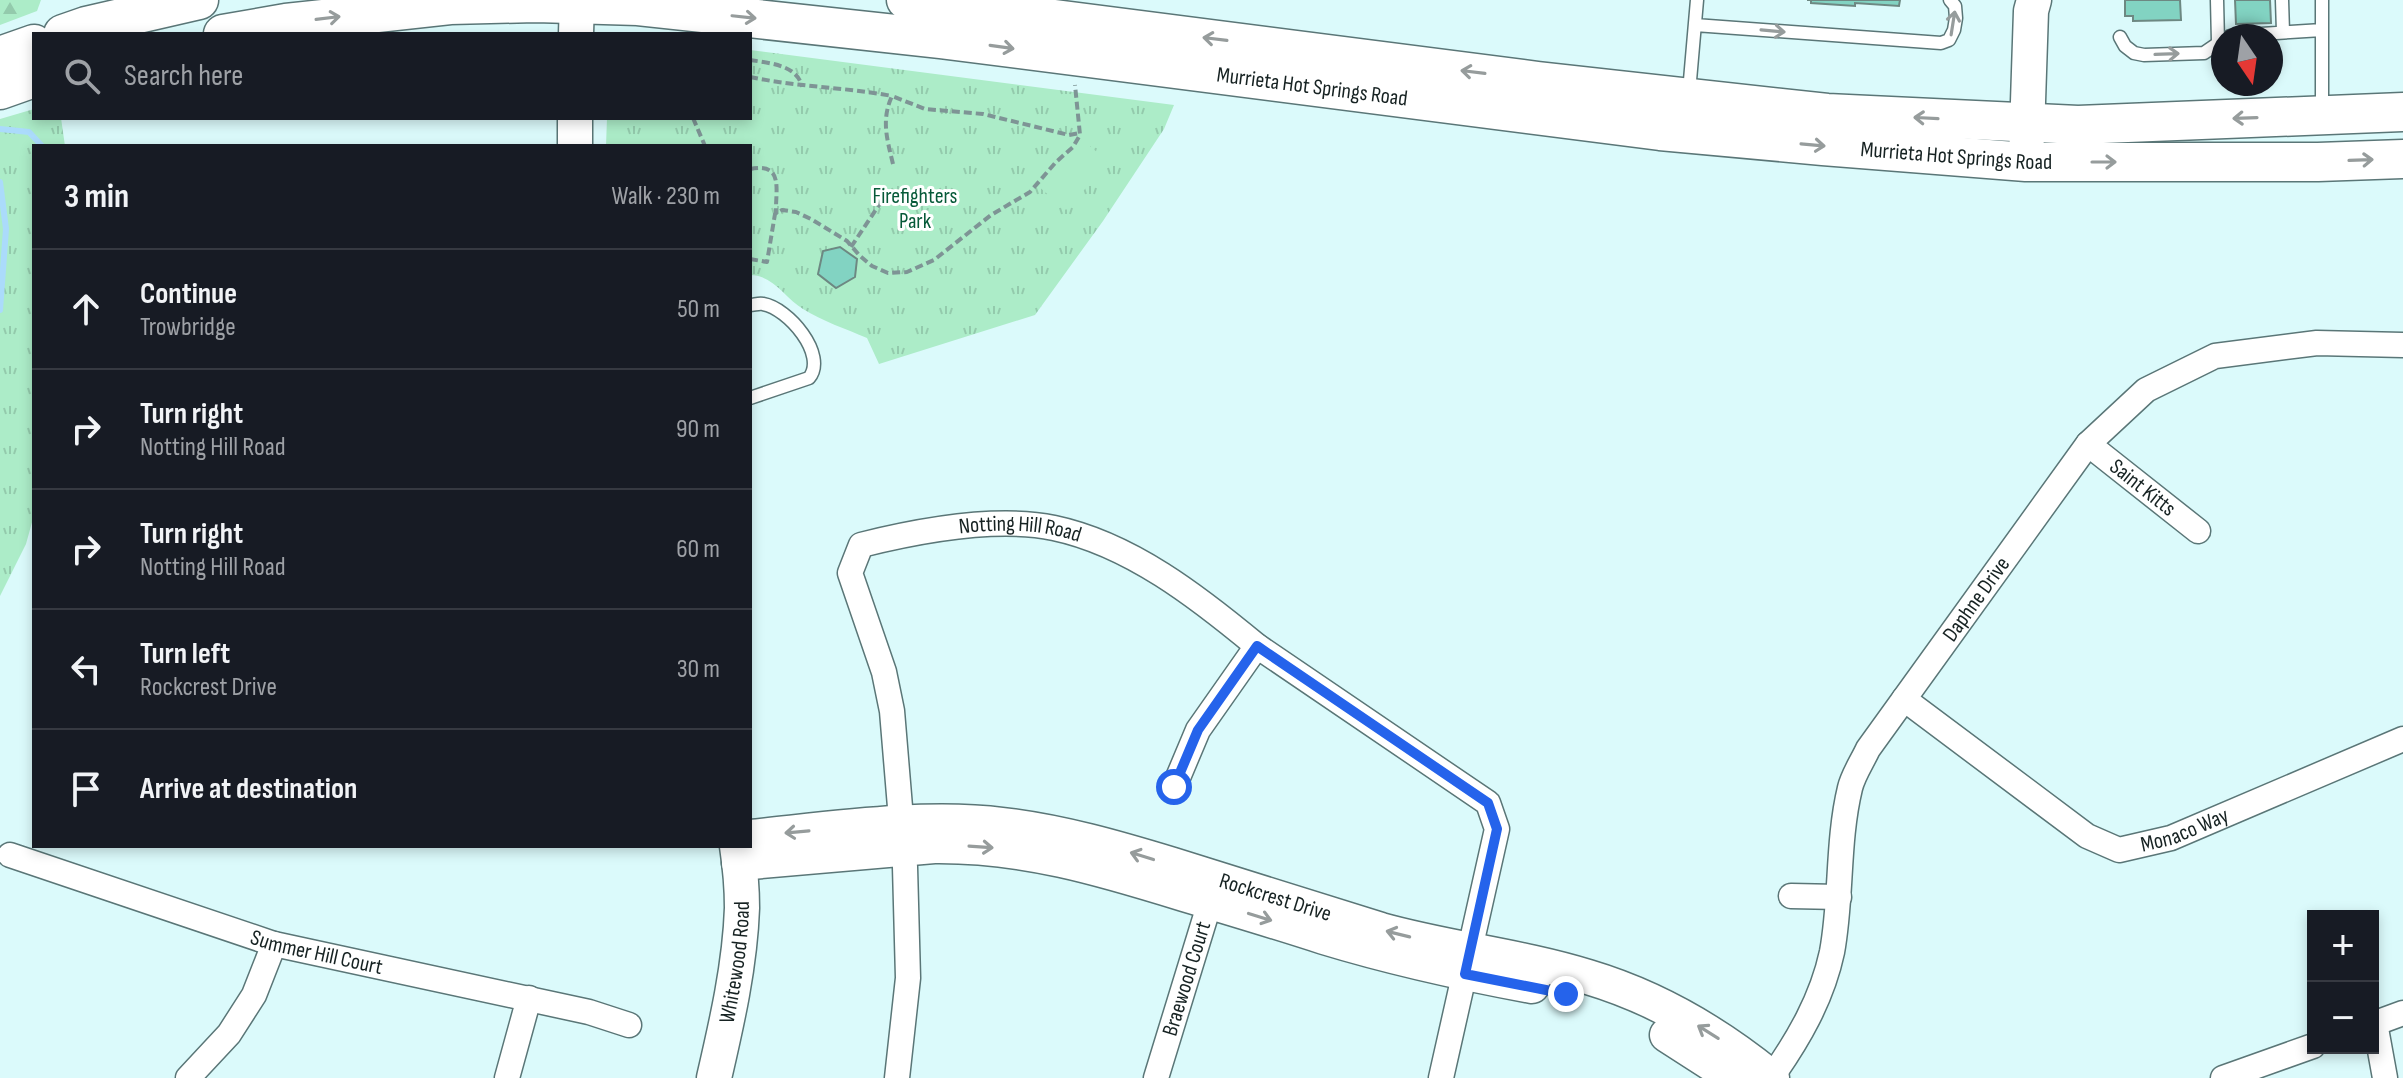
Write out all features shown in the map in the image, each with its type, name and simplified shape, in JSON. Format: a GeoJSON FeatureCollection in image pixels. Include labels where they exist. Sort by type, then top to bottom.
{"type":"FeatureCollection","features":[{"type":"Feature","properties":{"kind":"main road"},"geometry":{"type":"LineString","coordinates":[[69,32],[199,0]]}},
{"type":"Feature","properties":{"kind":"main road","name":"Murrieta Hot Springs Road"},"geometry":{"type":"LineString","coordinates":[[906,0],[1688,99],[1827,113],[2078,125],[2403,112]]}},
{"type":"Feature","properties":{"kind":"main road","name":"Murrieta Hot Springs Road"},"geometry":{"type":"LineString","coordinates":[[236,32],[450,5],[576,13],[638,6],[941,39],[1660,131],[2026,162],[2403,159]]}},
{"type":"Feature","properties":{"kind":"main road"},"geometry":{"type":"LineString","coordinates":[[0,56],[32,45]]}},
{"type":"Feature","properties":{"kind":"main road"},"geometry":{"type":"LineString","coordinates":[[0,90],[32,79]]}},
{"type":"Feature","properties":{"kind":"main road"},"geometry":{"type":"LineString","coordinates":[[1484,107],[1496,100],[1507,100],[1652,116],[1678,112],[1688,99]]}},
{"type":"Feature","properties":{"kind":"street"},"geometry":{"type":"LineString","coordinates":[[2026,162],[2031,11],[2034,0]]}},
{"type":"Feature","properties":{"kind":"street"},"geometry":{"type":"LineString","coordinates":[[575,120],[575,144]]}},
{"type":"Feature","properties":{"kind":"street","name":"Daphne Drive"},"geometry":{"type":"LineString","coordinates":[[1771,1078],[1799,1038],[1819,996],[1831,954],[1850,785],[1868,749],[2088,444],[2146,390],[2215,356],[2317,343],[2403,345]]}},
{"type":"Feature","properties":{"kind":"street","name":"Saint Kitts"},"geometry":{"type":"LineString","coordinates":[[2088,444],[2198,531]]}},
{"type":"Feature","properties":{"kind":"street","name":"Notting Hill Road"},"geometry":{"type":"LineString","coordinates":[[897,1078],[908,978],[903,836],[892,711],[850,573],[861,545],[918,531],[1012,523],[1052,528],[1086,537],[1127,555],[1169,580],[1257,646],[1488,803],[1497,829],[1441,1078]]}},
{"type":"Feature","properties":{"kind":"street"},"geometry":{"type":"LineString","coordinates":[[1174,787],[1198,730],[1257,646]]}},
{"type":"Feature","properties":{"kind":"street","name":"Monaco Way"},"geometry":{"type":"LineString","coordinates":[[1904,699],[2087,836],[2119,850],[2171,838],[2403,739]]}},
{"type":"Feature","properties":{"kind":"street","name":"Rockcrest Drive"},"geometry":{"type":"LineString","coordinates":[[742,849],[903,836],[1033,853],[1213,890],[1373,952],[1588,977],[1650,1000],[1723,1041],[1771,1078]]}},
{"type":"Feature","properties":{"kind":"street","name":"Whitewood Road"},"geometry":{"type":"LineString","coordinates":[[714,1078],[738,952],[742,849]]}},
{"type":"Feature","properties":{"kind":"street","name":"Summer Hill Court"},"geometry":{"type":"LineString","coordinates":[[10,855],[274,944],[529,998],[629,1025]]}},
{"type":"Feature","properties":{"kind":"street","name":"Braewood Court"},"geometry":{"type":"LineString","coordinates":[[1156,1078],[1213,890]]}},
{"type":"Feature","properties":{"kind":"street"},"geometry":{"type":"LineString","coordinates":[[1791,896],[1839,897]]}},
{"type":"Feature","properties":{"kind":"street"},"geometry":{"type":"LineString","coordinates":[[188,1078],[229,1034],[254,995],[274,944]]}},
{"type":"Feature","properties":{"kind":"street","name":"Rockcrest Drive"},"geometry":{"type":"LineString","coordinates":[[1468,962],[1629,1016],[1685,1046],[1734,1078]]}},
{"type":"Feature","properties":{"kind":"street"},"geometry":{"type":"LineString","coordinates":[[507,1078],[529,998]]}},
{"type":"Feature","properties":{"kind":"street"},"geometry":{"type":"LineString","coordinates":[[2379,1022],[2403,1013]]}},
{"type":"Feature","properties":{"kind":"street"},"geometry":{"type":"LineString","coordinates":[[2223,1078],[2307,1048]]}},
{"type":"Feature","properties":{"kind":"street"},"geometry":{"type":"LineString","coordinates":[[2379,1049],[2385,1078]]}},
{"type":"Feature","properties":{"kind":"lane"},"geometry":{"type":"LineString","coordinates":[[1688,99],[1697,0]]}},
{"type":"Feature","properties":{"kind":"lane"},"geometry":{"type":"LineString","coordinates":[[1695,25],[1941,43],[1949,40],[1954,30],[1955,6],[1950,0]]}},
{"type":"Feature","properties":{"kind":"lane"},"geometry":{"type":"LineString","coordinates":[[2217,0],[2221,24]]}},
{"type":"Feature","properties":{"kind":"lane"},"geometry":{"type":"LineString","coordinates":[[2282,0],[2283,24]]}},
{"type":"Feature","properties":{"kind":"lane"},"geometry":{"type":"LineString","coordinates":[[2322,0],[2322,114]]}},
{"type":"Feature","properties":{"kind":"lane"},"geometry":{"type":"LineString","coordinates":[[2283,32],[2322,30]]}},
{"type":"Feature","properties":{"kind":"lane"},"geometry":{"type":"LineString","coordinates":[[2120,37],[2134,53],[2144,55],[2204,53],[2211,48]]}},
{"type":"Feature","properties":{"kind":"lane"},"geometry":{"type":"LineString","coordinates":[[752,305],[764,304],[788,317],[806,338],[815,361],[815,371],[809,378],[752,397]]}},
{"type":"Feature","properties":{"kind":"path"},"geometry":{"type":"LineString","coordinates":[[752,60],[791,70],[798,76],[802,87]]}},
{"type":"Feature","properties":{"kind":"path"},"geometry":{"type":"LineString","coordinates":[[752,77],[802,87],[845,88],[892,96],[925,109],[983,114],[1069,135],[1080,133]]}},
{"type":"Feature","properties":{"kind":"path"},"geometry":{"type":"LineString","coordinates":[[776,214],[782,210],[796,212],[847,241],[872,266],[888,273],[907,272],[934,260],[991,215],[1030,192],[1073,147],[1080,133],[1075,85]]}},
{"type":"Feature","properties":{"kind":"path"},"geometry":{"type":"LineString","coordinates":[[892,96],[884,127],[893,164]]}},
{"type":"Feature","properties":{"kind":"path"},"geometry":{"type":"LineString","coordinates":[[694,120],[704,144]]}},
{"type":"Feature","properties":{"kind":"path"},"geometry":{"type":"LineString","coordinates":[[752,169],[770,169],[777,189],[776,214],[767,262],[752,259]]}},
{"type":"Feature","properties":{"kind":"path"},"geometry":{"type":"LineString","coordinates":[[851,247],[885,196]]}},
{"type":"Feature","properties":{"kind":"green space"},"geometry":{"type":"Polygon","coordinates":[[[0,0],[41,0],[37,11],[0,25],[0,0]]]}},
{"type":"Feature","properties":{"kind":"green space","name":"Firefighters Park"},"geometry":{"type":"Polygon","coordinates":[[[752,50],[1174,105],[1164,129],[1035,315],[879,364],[867,338],[810,313],[772,283],[752,275],[752,144],[606,144],[607,120],[752,120],[752,50]]]}},
{"type":"Feature","properties":{"kind":"green space"},"geometry":{"type":"Polygon","coordinates":[[[32,110],[32,120],[61,120],[65,144],[32,144],[32,522],[26,544],[0,596],[0,119],[32,110]]]}},
{"type":"Feature","properties":{"kind":"green space"},"geometry":{"type":"Polygon","coordinates":[[[1081,138],[1107,161],[1066,210],[1038,186],[1081,138]]]}},
{"type":"Feature","properties":{"kind":"building"},"geometry":{"type":"Polygon","coordinates":[[[1811,0],[1900,0],[1899,6],[1855,3],[1855,6],[1811,3],[1811,0]]]}},
{"type":"Feature","properties":{"kind":"building"},"geometry":{"type":"Polygon","coordinates":[[[2125,0],[2180,0],[2181,20],[2133,21],[2133,16],[2125,16],[2125,0]]]}},
{"type":"Feature","properties":{"kind":"building"},"geometry":{"type":"Polygon","coordinates":[[[2235,0],[2270,0],[2271,23],[2236,24],[2235,0]]]}},
{"type":"Feature","properties":{"kind":"building"},"geometry":{"type":"Polygon","coordinates":[[[840,247],[857,259],[855,277],[836,288],[818,274],[823,251],[840,247]]]}},
{"type":"Feature","properties":{"kind":"waterway"},"geometry":{"type":"LineString","coordinates":[[0,129],[29,132],[40,144]]}},
{"type":"Feature","properties":{"kind":"waterway"},"geometry":{"type":"LineString","coordinates":[[0,182],[6,229],[0,310]]}},
{"type":"Feature","properties":{"kind":"route"},"geometry":{"type":"LineString","coordinates":[[1174,787],[1198,730],[1257,646],[1488,803],[1497,829],[1465,974],[1566,994]]}}]}
